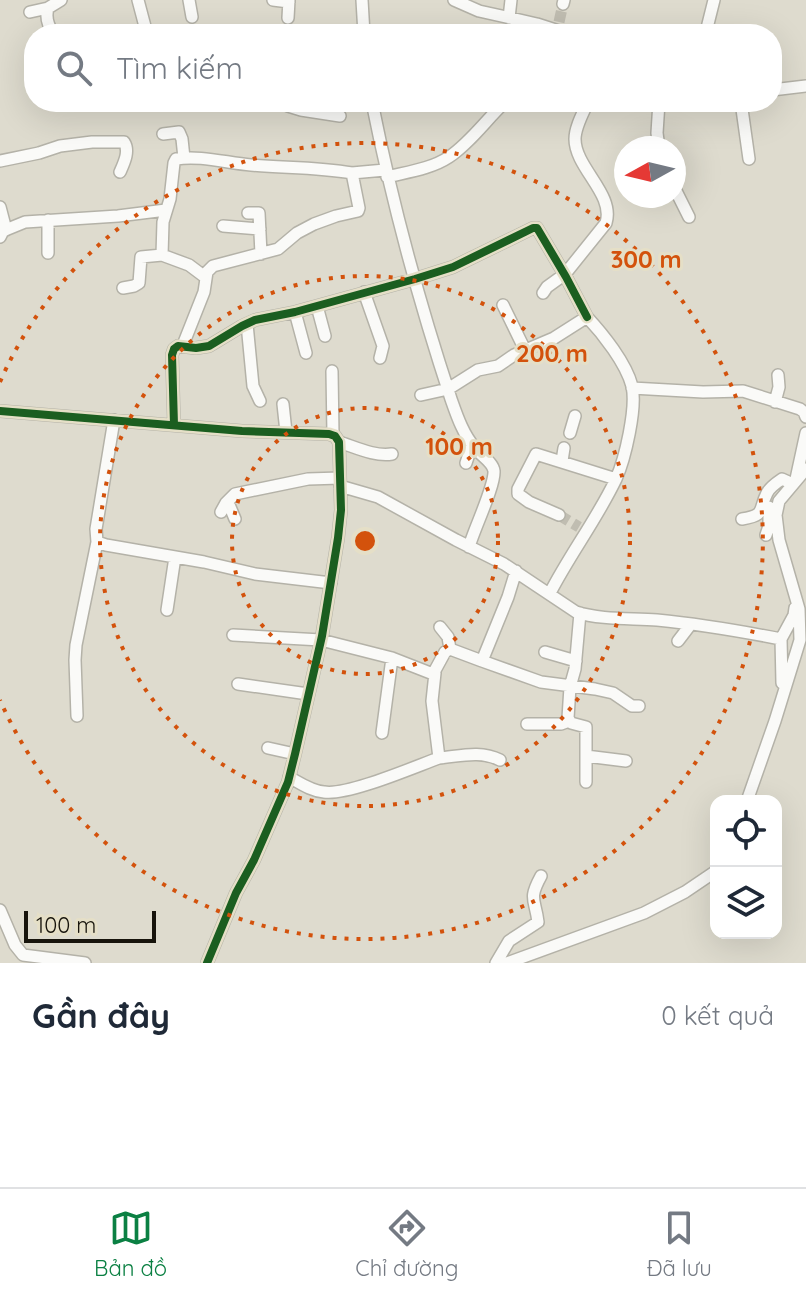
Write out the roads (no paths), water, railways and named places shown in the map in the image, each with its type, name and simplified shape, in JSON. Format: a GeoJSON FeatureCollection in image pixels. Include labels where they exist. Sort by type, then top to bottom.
{"type":"FeatureCollection","features":[{"type":"Feature","properties":{"kind":"street"},"geometry":{"type":"LineString","coordinates":[[30,12],[48,8],[61,0]]}},
{"type":"Feature","properties":{"kind":"street"},"geometry":{"type":"LineString","coordinates":[[138,0],[144,24]]}},
{"type":"Feature","properties":{"kind":"street"},"geometry":{"type":"LineString","coordinates":[[189,0],[192,17]]}},
{"type":"Feature","properties":{"kind":"street"},"geometry":{"type":"LineString","coordinates":[[273,0],[289,1],[288,18]]}},
{"type":"Feature","properties":{"kind":"street"},"geometry":{"type":"LineString","coordinates":[[362,0],[363,24]]}},
{"type":"Feature","properties":{"kind":"street"},"geometry":{"type":"LineString","coordinates":[[454,0],[479,11],[526,24]]}},
{"type":"Feature","properties":{"kind":"street"},"geometry":{"type":"LineString","coordinates":[[509,18],[511,0]]}},
{"type":"Feature","properties":{"kind":"street"},"geometry":{"type":"LineString","coordinates":[[708,24],[714,0]]}},
{"type":"Feature","properties":{"kind":"street"},"geometry":{"type":"LineString","coordinates":[[48,8],[48,24]]}},
{"type":"Feature","properties":{"kind":"street"},"geometry":{"type":"LineString","coordinates":[[782,89],[806,86]]}},
{"type":"Feature","properties":{"kind":"street"},"geometry":{"type":"LineString","coordinates":[[326,112],[340,116]]}},
{"type":"Feature","properties":{"kind":"street"},"geometry":{"type":"LineString","coordinates":[[374,112],[386,174],[448,389],[461,427],[494,470],[469,547]]}},
{"type":"Feature","properties":{"kind":"street"},"geometry":{"type":"LineString","coordinates":[[162,255],[163,222],[176,159],[386,174],[425,168],[449,157],[495,112]]}},
{"type":"Feature","properties":{"kind":"street"},"geometry":{"type":"LineString","coordinates":[[543,293],[565,274],[606,223],[608,216],[602,196],[582,164],[575,141],[575,132],[584,112]]}},
{"type":"Feature","properties":{"kind":"street"},"geometry":{"type":"LineString","coordinates":[[657,136],[658,112]]}},
{"type":"Feature","properties":{"kind":"street"},"geometry":{"type":"LineString","coordinates":[[742,112],[749,159]]}},
{"type":"Feature","properties":{"kind":"street"},"geometry":{"type":"LineString","coordinates":[[163,134],[179,132],[184,158]]}},
{"type":"Feature","properties":{"kind":"street"},"geometry":{"type":"LineString","coordinates":[[0,161],[60,146],[124,142],[127,152],[120,172]]}},
{"type":"Feature","properties":{"kind":"street"},"geometry":{"type":"LineString","coordinates":[[183,345],[204,292],[207,272],[213,266],[278,249],[314,224],[358,211],[352,173]]}},
{"type":"Feature","properties":{"kind":"street"},"geometry":{"type":"LineString","coordinates":[[0,207],[3,234],[25,222],[166,210]]}},
{"type":"Feature","properties":{"kind":"street"},"geometry":{"type":"LineString","coordinates":[[684,208],[689,217]]}},
{"type":"Feature","properties":{"kind":"street"},"geometry":{"type":"LineString","coordinates":[[248,213],[259,213],[261,254]]}},
{"type":"Feature","properties":{"kind":"street"},"geometry":{"type":"LineString","coordinates":[[48,220],[48,253]]}},
{"type":"Feature","properties":{"kind":"street"},"geometry":{"type":"LineString","coordinates":[[223,226],[260,229]]}},
{"type":"Feature","properties":{"kind":"street"},"geometry":{"type":"LineString","coordinates":[[174,425],[174,349],[183,345],[196,348],[209,346],[255,320],[295,312],[453,267],[537,228],[587,317],[613,349],[632,388],[627,444],[616,479],[583,529],[550,593]]}},
{"type":"Feature","properties":{"kind":"street"},"geometry":{"type":"LineString","coordinates":[[123,288],[139,283],[141,257],[162,255],[189,265],[205,277]]}},
{"type":"Feature","properties":{"kind":"street"},"geometry":{"type":"LineString","coordinates":[[364,292],[383,346],[380,358]]}},
{"type":"Feature","properties":{"kind":"street"},"geometry":{"type":"LineString","coordinates":[[503,305],[525,350]]}},
{"type":"Feature","properties":{"kind":"street"},"geometry":{"type":"LineString","coordinates":[[317,306],[325,336]]}},
{"type":"Feature","properties":{"kind":"street"},"geometry":{"type":"LineString","coordinates":[[295,312],[306,353]]}},
{"type":"Feature","properties":{"kind":"street"},"geometry":{"type":"LineString","coordinates":[[421,395],[448,389],[478,370],[498,366],[514,355],[554,338],[587,317]]}},
{"type":"Feature","properties":{"kind":"street"},"geometry":{"type":"LineString","coordinates":[[247,324],[253,386],[260,401]]}},
{"type":"Feature","properties":{"kind":"street"},"geometry":{"type":"LineString","coordinates":[[207,963],[289,777],[321,640],[341,510],[341,449],[336,438],[332,371]]}},
{"type":"Feature","properties":{"kind":"street"},"geometry":{"type":"LineString","coordinates":[[775,402],[778,375]]}},
{"type":"Feature","properties":{"kind":"street"},"geometry":{"type":"LineString","coordinates":[[632,388],[743,391],[800,409],[806,417]]}},
{"type":"Feature","properties":{"kind":"street"},"geometry":{"type":"LineString","coordinates":[[283,404],[286,432]]}},
{"type":"Feature","properties":{"kind":"street"},"geometry":{"type":"LineString","coordinates":[[0,411],[286,432],[336,438],[375,453],[392,454]]}},
{"type":"Feature","properties":{"kind":"street"},"geometry":{"type":"LineString","coordinates":[[570,433],[575,416]]}},
{"type":"Feature","properties":{"kind":"street"},"geometry":{"type":"LineString","coordinates":[[77,716],[76,645],[97,542],[96,529],[114,420]]}},
{"type":"Feature","properties":{"kind":"street"},"geometry":{"type":"LineString","coordinates":[[792,485],[806,433]]}},
{"type":"Feature","properties":{"kind":"street"},"geometry":{"type":"LineString","coordinates":[[466,463],[472,445]]}},
{"type":"Feature","properties":{"kind":"street"},"geometry":{"type":"LineString","coordinates":[[559,515],[518,494],[536,454],[563,454],[616,479]]}},
{"type":"Feature","properties":{"kind":"street"},"geometry":{"type":"LineString","coordinates":[[749,795],[800,640],[799,609],[779,540],[776,515],[779,501],[806,469]]}},
{"type":"Feature","properties":{"kind":"street"},"geometry":{"type":"LineString","coordinates":[[235,519],[230,507],[223,508],[235,494],[308,479],[340,482],[378,497],[516,571],[580,613],[691,624],[781,639]]}},
{"type":"Feature","properties":{"kind":"street"},"geometry":{"type":"LineString","coordinates":[[742,519],[758,516],[762,512],[769,489],[782,479],[792,485]]}},
{"type":"Feature","properties":{"kind":"street"},"geometry":{"type":"LineString","coordinates":[[766,535],[771,495],[777,488],[792,485]]}},
{"type":"Feature","properties":{"kind":"street"},"geometry":{"type":"LineString","coordinates":[[97,542],[255,574],[331,583]]}},
{"type":"Feature","properties":{"kind":"street"},"geometry":{"type":"LineString","coordinates":[[167,610],[175,557]]}},
{"type":"Feature","properties":{"kind":"street"},"geometry":{"type":"LineString","coordinates":[[482,661],[516,571]]}},
{"type":"Feature","properties":{"kind":"street"},"geometry":{"type":"LineString","coordinates":[[782,700],[781,639],[794,615],[795,594]]}},
{"type":"Feature","properties":{"kind":"street"},"geometry":{"type":"LineString","coordinates":[[569,721],[570,687],[576,661],[580,613]]}},
{"type":"Feature","properties":{"kind":"street"},"geometry":{"type":"LineString","coordinates":[[678,641],[691,624]]}},
{"type":"Feature","properties":{"kind":"street"},"geometry":{"type":"LineString","coordinates":[[440,627],[448,637],[450,649]]}},
{"type":"Feature","properties":{"kind":"street"},"geometry":{"type":"LineString","coordinates":[[233,635],[321,640],[392,658],[430,674],[435,673]]}},
{"type":"Feature","properties":{"kind":"street"},"geometry":{"type":"LineString","coordinates":[[450,649],[541,682],[613,693],[632,706],[639,706]]}},
{"type":"Feature","properties":{"kind":"street"},"geometry":{"type":"LineString","coordinates":[[439,758],[432,701],[435,673],[445,652],[450,649]]}},
{"type":"Feature","properties":{"kind":"street"},"geometry":{"type":"LineString","coordinates":[[545,652],[576,661]]}},
{"type":"Feature","properties":{"kind":"street"},"geometry":{"type":"LineString","coordinates":[[382,733],[392,658]]}},
{"type":"Feature","properties":{"kind":"street"},"geometry":{"type":"LineString","coordinates":[[238,684],[308,694]]}},
{"type":"Feature","properties":{"kind":"street"},"geometry":{"type":"LineString","coordinates":[[527,724],[561,724],[569,721],[586,725],[586,782]]}},
{"type":"Feature","properties":{"kind":"street"},"geometry":{"type":"LineString","coordinates":[[268,748],[295,754]]}},
{"type":"Feature","properties":{"kind":"street"},"geometry":{"type":"LineString","coordinates":[[289,777],[316,791],[328,793],[365,785],[439,758],[488,754],[500,760]]}},
{"type":"Feature","properties":{"kind":"street"},"geometry":{"type":"LineString","coordinates":[[586,756],[626,761]]}},
{"type":"Feature","properties":{"kind":"street"},"geometry":{"type":"LineString","coordinates":[[507,963],[644,913],[710,875]]}},
{"type":"Feature","properties":{"kind":"street"},"geometry":{"type":"LineString","coordinates":[[496,963],[509,941],[538,922],[532,901],[541,876]]}},
{"type":"Feature","properties":{"kind":"street"},"geometry":{"type":"LineString","coordinates":[[0,910],[15,945],[23,955],[85,963]]}},
{"type":"Feature","properties":{"kind":"tunnel"},"geometry":{"type":"LineString","coordinates":[[559,22],[563,4]]}},
{"type":"Feature","properties":{"kind":"tunnel"},"geometry":{"type":"LineString","coordinates":[[559,515],[579,527]]}}]}
